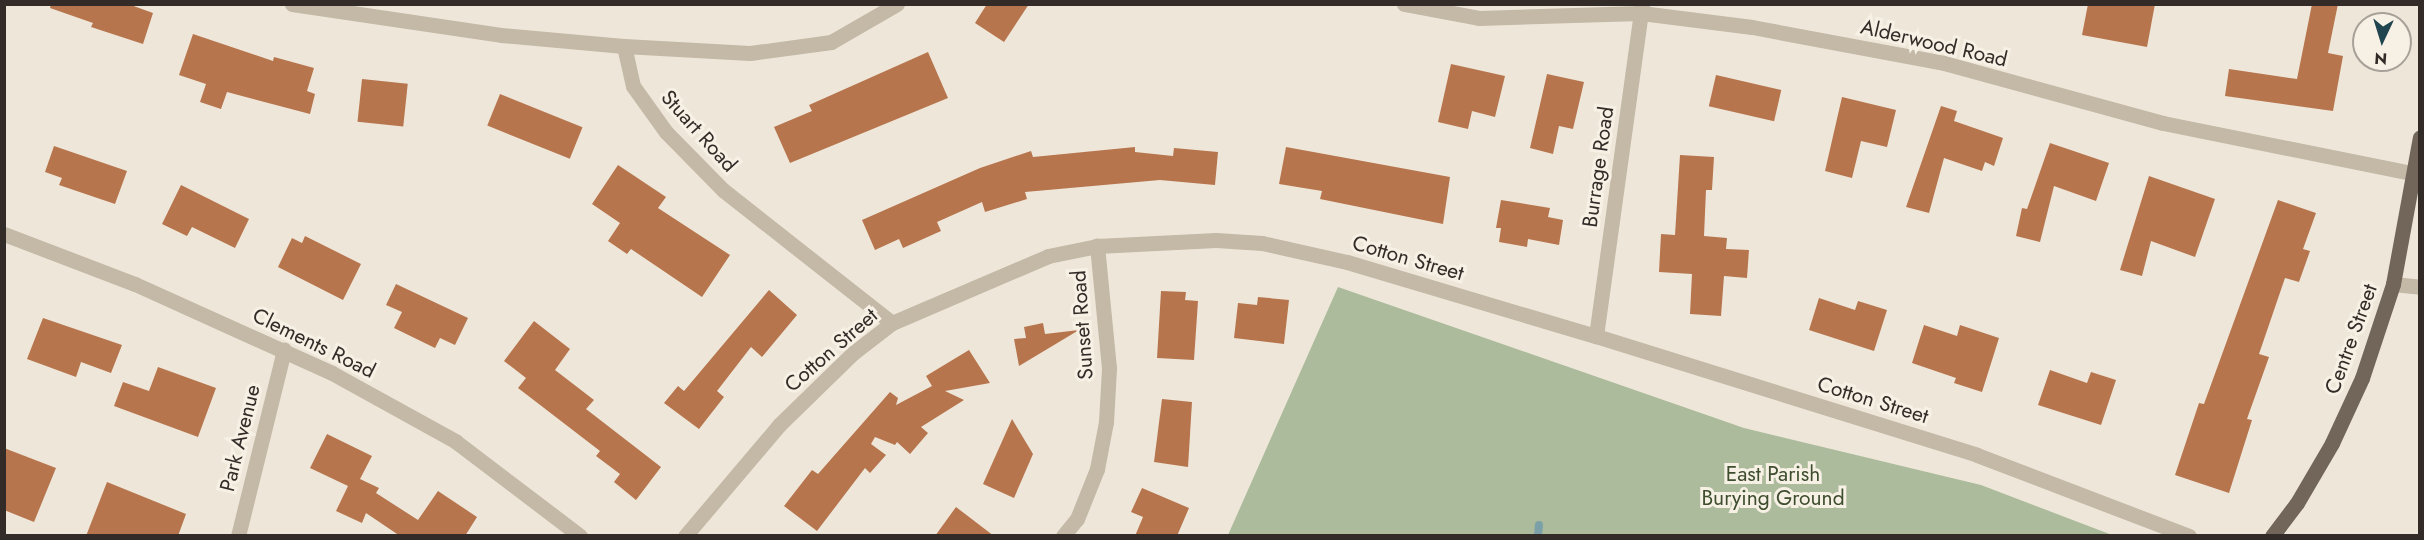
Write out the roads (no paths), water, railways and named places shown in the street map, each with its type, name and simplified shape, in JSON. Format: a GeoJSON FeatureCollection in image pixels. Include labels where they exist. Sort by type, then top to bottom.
{"type":"FeatureCollection","features":[{"type":"Feature","properties":{"kind":"main road","name":"Centre Street"},"geometry":{"type":"LineString","coordinates":[[2272,536],[2332,443],[2362,378],[2394,284],[2420,137]]}},
{"type":"Feature","properties":{"kind":"street"},"geometry":{"type":"LineString","coordinates":[[292,4],[501,35],[624,46],[750,53],[831,42],[897,4]]}},
{"type":"Feature","properties":{"kind":"street","name":"Alderwood Road"},"geometry":{"type":"LineString","coordinates":[[1404,4],[1479,18],[1641,9],[1752,27],[1944,63],[2163,123],[2412,173]]}},
{"type":"Feature","properties":{"kind":"street","name":"Burrage Road"},"geometry":{"type":"LineString","coordinates":[[1596,336],[1641,9]]}},
{"type":"Feature","properties":{"kind":"street","name":"Stuart Road"},"geometry":{"type":"LineString","coordinates":[[624,46],[633,86],[674,140],[723,190],[892,322]]}},
{"type":"Feature","properties":{"kind":"street","name":"Clements Road"},"geometry":{"type":"LineString","coordinates":[[4,234],[135,284],[284,350],[455,441],[580,536]]}},
{"type":"Feature","properties":{"kind":"street","name":"Cotton Street"},"geometry":{"type":"LineString","coordinates":[[685,536],[779,425],[853,352],[892,322],[1048,256],[1097,246],[1158,240],[1262,243],[1347,262],[1596,336],[1977,455],[2188,536]]}},
{"type":"Feature","properties":{"kind":"street","name":"Sunset Road"},"geometry":{"type":"LineString","coordinates":[[1063,536],[1077,519],[1097,469],[1106,423],[1109,368],[1097,246]]}},
{"type":"Feature","properties":{"kind":"street"},"geometry":{"type":"LineString","coordinates":[[2394,284],[2420,287]]}},
{"type":"Feature","properties":{"kind":"street","name":"Park Avenue"},"geometry":{"type":"LineString","coordinates":[[238,536],[284,350]]}},
{"type":"Feature","properties":{"kind":"waterway"},"geometry":{"type":"LineString","coordinates":[[1538,536],[1539,525]]}},
{"type":"Feature","properties":{"kind":"park label","name":"East Parish Burying Ground"},"geometry":{"type":"Point","coordinates":[1773,486]}}]}
